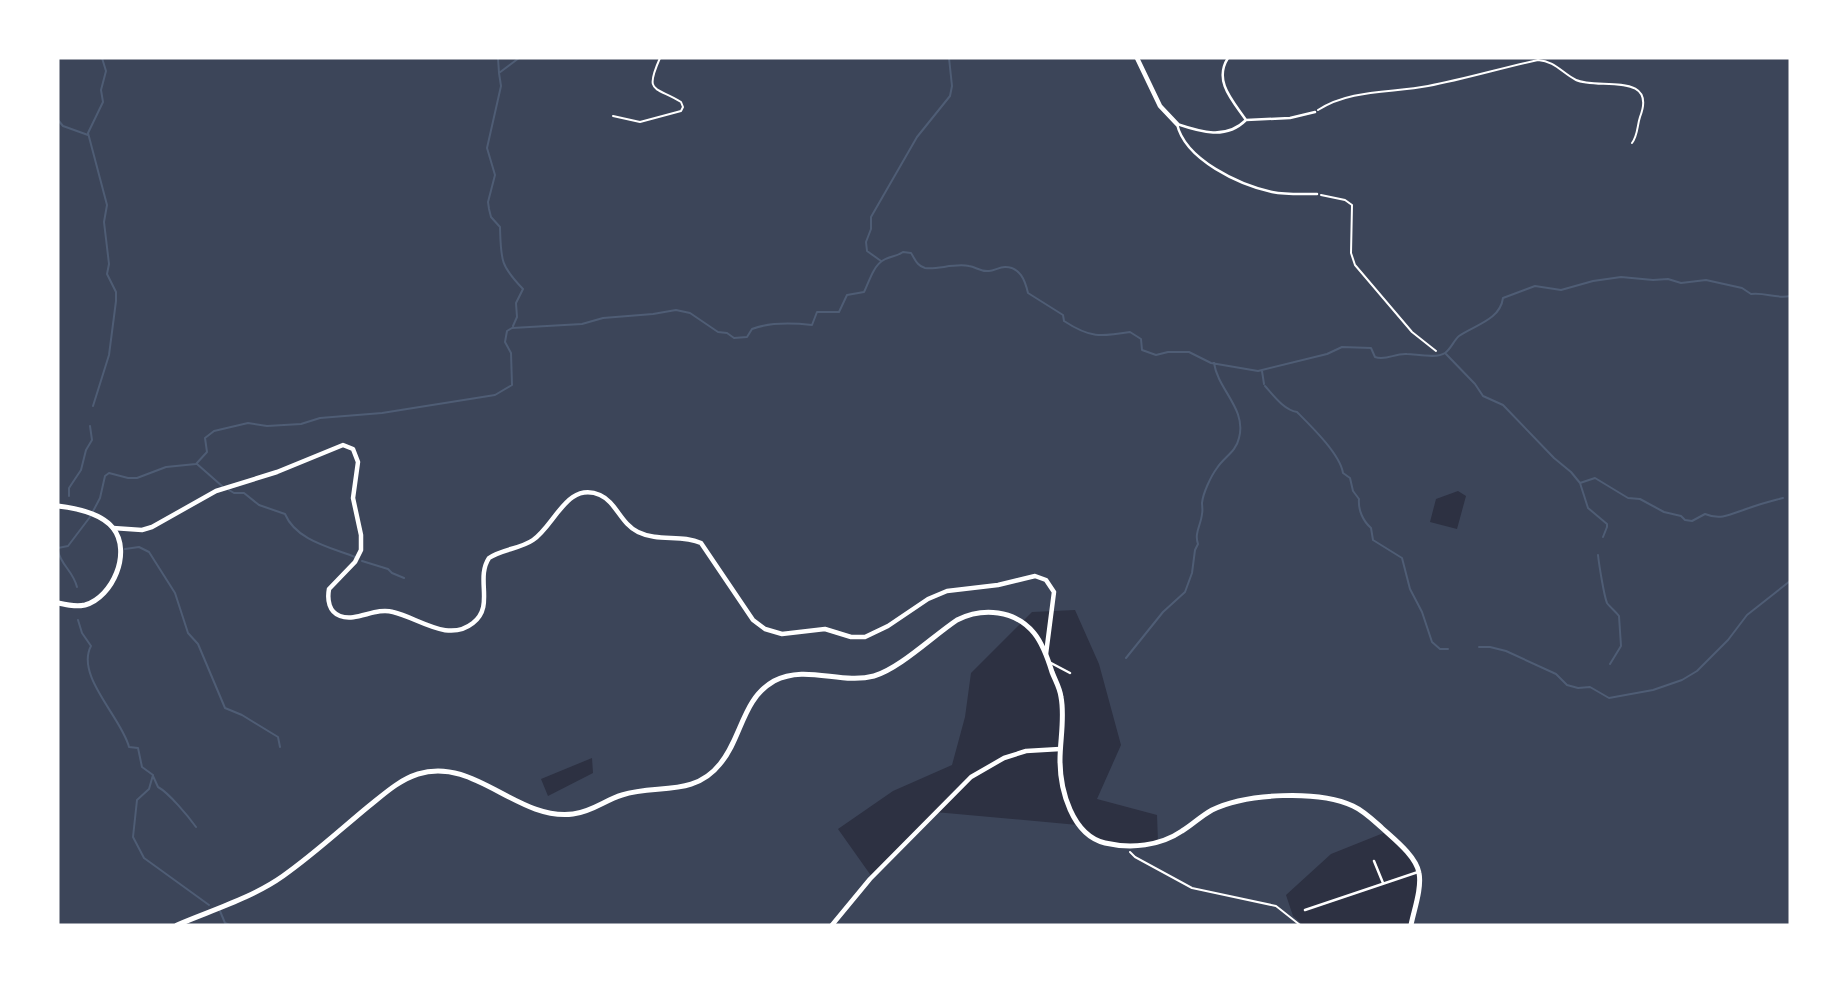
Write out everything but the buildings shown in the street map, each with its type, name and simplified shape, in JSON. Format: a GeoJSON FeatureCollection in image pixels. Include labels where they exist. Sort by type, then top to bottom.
{"type":"FeatureCollection","features":[{"type":"Feature","properties":{"kind":"street"},"geometry":{"type":"LineString","coordinates":[[1137,58],[1160,106],[1177,124]]}},
{"type":"Feature","properties":{"kind":"street"},"geometry":{"type":"LineString","coordinates":[[113,528],[142,530],[152,527],[216,491],[277,472],[343,445],[349,446],[357,457],[353,498],[361,544],[355,562],[329,589],[330,606],[341,616],[348,618],[372,611],[388,611],[442,630],[466,628],[476,621],[484,609],[484,569],[489,558],[534,539],[566,501],[577,495],[592,493],[606,499],[625,523],[636,531],[651,537],[692,539],[701,543],[747,614],[759,625],[776,633],[796,634],[825,629],[851,637],[865,637],[888,626],[923,602],[947,591],[1007,583],[1032,575],[1043,578],[1051,585],[1054,599],[1047,658]]}},
{"type":"Feature","properties":{"kind":"street"},"geometry":{"type":"LineString","coordinates":[[58,506],[69,507],[102,519],[113,528],[120,542],[121,556],[117,571],[97,599],[83,605],[68,606],[58,603]]}},
{"type":"Feature","properties":{"kind":"street"},"geometry":{"type":"LineString","coordinates":[[177,925],[279,879],[394,786],[420,773],[453,772],[546,812],[574,814],[590,810],[622,795],[677,789],[704,779],[722,763],[752,701],[769,685],[781,678],[801,674],[873,677],[887,671],[957,620],[985,612],[1005,614],[1024,624],[1035,634],[1047,658],[1061,695],[1062,786],[1078,825],[1098,841],[1125,846],[1148,845],[1166,840],[1213,810],[1257,799],[1308,797],[1342,802],[1367,814],[1405,851],[1419,872],[1411,925]]}},
{"type":"Feature","properties":{"kind":"street"},"geometry":{"type":"LineString","coordinates":[[832,925],[870,879],[971,777],[1004,758],[1026,751],[1060,749]]}},
{"type":"Feature","properties":{"kind":"lane"},"geometry":{"type":"LineString","coordinates":[[1228,58],[1222,69],[1222,80],[1227,93],[1246,120]]}},
{"type":"Feature","properties":{"kind":"lane"},"geometry":{"type":"LineString","coordinates":[[1315,112],[1290,118],[1246,120],[1227,132],[1213,133],[1177,124],[1179,131],[1197,155],[1238,181],[1281,194],[1317,194]]}},
{"type":"Feature","properties":{"kind":"lane"},"geometry":{"type":"LineString","coordinates":[[1047,658],[1070,673]]}},
{"type":"Feature","properties":{"kind":"lane"},"geometry":{"type":"LineString","coordinates":[[1374,861],[1383,883]]}},
{"type":"Feature","properties":{"kind":"lane"},"geometry":{"type":"LineString","coordinates":[[1305,910],[1419,872]]}},
{"type":"Feature","properties":{"kind":"path"},"geometry":{"type":"LineString","coordinates":[[613,116],[640,122],[681,111],[681,102],[660,93],[653,85],[660,58]]}},
{"type":"Feature","properties":{"kind":"path"},"geometry":{"type":"LineString","coordinates":[[1315,112],[1332,102],[1354,97],[1430,86],[1547,60],[1576,80],[1613,83],[1638,91],[1645,105],[1636,137],[1632,142]]}},
{"type":"Feature","properties":{"kind":"path"},"geometry":{"type":"LineString","coordinates":[[1317,194],[1345,200],[1352,205],[1351,243],[1355,265],[1412,332],[1436,351]]}},
{"type":"Feature","properties":{"kind":"path"},"geometry":{"type":"LineString","coordinates":[[1125,846],[1135,857],[1192,888],[1276,906],[1300,925]]}},
{"type":"Feature","properties":{"kind":"shaded area"},"geometry":{"type":"Polygon","coordinates":[[[58,58],[1790,58],[1790,925],[1411,925],[1419,878],[1417,866],[1386,832],[1331,854],[1286,895],[1293,916],[1303,925],[58,925],[58,58]],[[1458,491],[1436,499],[1430,522],[1457,529],[1466,496],[1458,491]],[[1075,610],[1032,612],[971,673],[965,717],[952,765],[893,791],[838,829],[872,877],[935,812],[1078,825],[1097,838],[1115,844],[1158,842],[1157,815],[1097,799],[1121,745],[1099,664],[1075,610]],[[592,758],[541,779],[548,796],[593,773],[592,758]]]}},
{"type":"Feature","properties":{"kind":"waterway"},"geometry":{"type":"LineString","coordinates":[[93,406],[109,355],[116,301],[116,292],[107,274],[109,264],[104,222],[107,205],[88,133],[103,102],[101,90],[106,71],[102,58]]}},
{"type":"Feature","properties":{"kind":"waterway"},"geometry":{"type":"LineString","coordinates":[[498,58],[499,73]]}},
{"type":"Feature","properties":{"kind":"waterway"},"geometry":{"type":"LineString","coordinates":[[513,326],[517,317],[516,303],[523,289],[506,268],[500,227],[491,217],[488,202],[495,175],[487,148],[501,86],[499,73],[519,58]]}},
{"type":"Feature","properties":{"kind":"waterway"},"geometry":{"type":"LineString","coordinates":[[881,261],[867,251],[871,217],[917,137],[950,96],[952,86],[949,58]]}},
{"type":"Feature","properties":{"kind":"waterway"},"geometry":{"type":"LineString","coordinates":[[58,120],[63,126],[88,135]]}},
{"type":"Feature","properties":{"kind":"waterway"},"geometry":{"type":"LineString","coordinates":[[58,548],[68,546],[90,517],[100,498],[105,476],[109,473],[137,478],[166,467],[196,464],[207,452],[205,438],[214,431],[248,423],[267,426],[301,424],[320,418],[382,413],[495,395],[512,385],[511,353],[505,342],[507,331],[512,328],[582,324],[603,318],[676,310],[690,313],[718,332],[727,333],[734,338],[747,337],[752,329],[766,325],[812,325],[817,312],[839,312],[847,295],[864,292],[879,264],[903,252],[911,253],[918,264],[925,268],[963,265],[986,271],[1003,267],[1015,269],[1021,275],[1028,293],[1063,315],[1064,321],[1081,331],[1103,335],[1130,332],[1141,339],[1142,350],[1156,355],[1189,352],[1211,363],[1258,371],[1327,354],[1342,347],[1371,348],[1375,357],[1379,358],[1403,354],[1441,355],[1459,336],[1492,317],[1503,298],[1535,286],[1561,290],[1621,277],[1668,279],[1681,283],[1706,280],[1742,288],[1751,294],[1790,296]]}},
{"type":"Feature","properties":{"kind":"waterway"},"geometry":{"type":"LineString","coordinates":[[1446,354],[1483,396],[1503,405],[1571,472],[1580,483],[1588,508],[1607,524],[1603,537]]}},
{"type":"Feature","properties":{"kind":"waterway"},"geometry":{"type":"LineString","coordinates":[[1126,658],[1163,612],[1185,592],[1198,544],[1197,533],[1206,490],[1215,471],[1239,438],[1239,418],[1214,363]]}},
{"type":"Feature","properties":{"kind":"waterway"},"geometry":{"type":"LineString","coordinates":[[1262,371],[1264,384]]}},
{"type":"Feature","properties":{"kind":"waterway"},"geometry":{"type":"LineString","coordinates":[[1265,386],[1284,406],[1297,412],[1337,457],[1343,473],[1350,478],[1362,515],[1371,528],[1373,540],[1402,558],[1410,589],[1422,612],[1432,642],[1440,649],[1448,649]]}},
{"type":"Feature","properties":{"kind":"waterway"},"geometry":{"type":"LineString","coordinates":[[69,496],[69,488],[81,470],[86,450],[92,440],[90,426]]}},
{"type":"Feature","properties":{"kind":"waterway"},"geometry":{"type":"LineString","coordinates":[[197,464],[222,486]]}},
{"type":"Feature","properties":{"kind":"waterway"},"geometry":{"type":"LineString","coordinates":[[1580,483],[1595,478],[1628,498],[1640,499],[1664,512],[1692,521],[1705,514],[1727,516],[1783,498]]}},
{"type":"Feature","properties":{"kind":"waterway"},"geometry":{"type":"LineString","coordinates":[[229,490],[244,493],[259,505],[285,514],[297,530],[314,541],[355,557]]}},
{"type":"Feature","properties":{"kind":"waterway"},"geometry":{"type":"LineString","coordinates":[[125,549],[139,547],[149,552],[175,593],[188,633],[198,644],[225,708],[278,737],[280,747]]}},
{"type":"Feature","properties":{"kind":"waterway"},"geometry":{"type":"LineString","coordinates":[[58,551],[77,587]]}},
{"type":"Feature","properties":{"kind":"waterway"},"geometry":{"type":"LineString","coordinates":[[1598,555],[1607,603],[1619,616],[1621,646],[1610,664]]}},
{"type":"Feature","properties":{"kind":"waterway"},"geometry":{"type":"LineString","coordinates":[[362,561],[388,569],[404,578]]}},
{"type":"Feature","properties":{"kind":"waterway"},"geometry":{"type":"LineString","coordinates":[[1479,647],[1506,651],[1556,674],[1567,685],[1590,687],[1609,698],[1653,690],[1682,680],[1697,671],[1728,640],[1747,615],[1790,581]]}},
{"type":"Feature","properties":{"kind":"waterway"},"geometry":{"type":"LineString","coordinates":[[78,620],[82,633],[91,646],[88,658],[94,683],[129,747],[138,748],[142,767],[153,775],[149,789],[137,800],[133,837],[144,858],[209,905]]}},
{"type":"Feature","properties":{"kind":"waterway"},"geometry":{"type":"LineString","coordinates":[[153,776],[158,787],[173,799],[196,827]]}},
{"type":"Feature","properties":{"kind":"waterway"},"geometry":{"type":"LineString","coordinates":[[220,911],[225,923],[230,925]]}}]}
